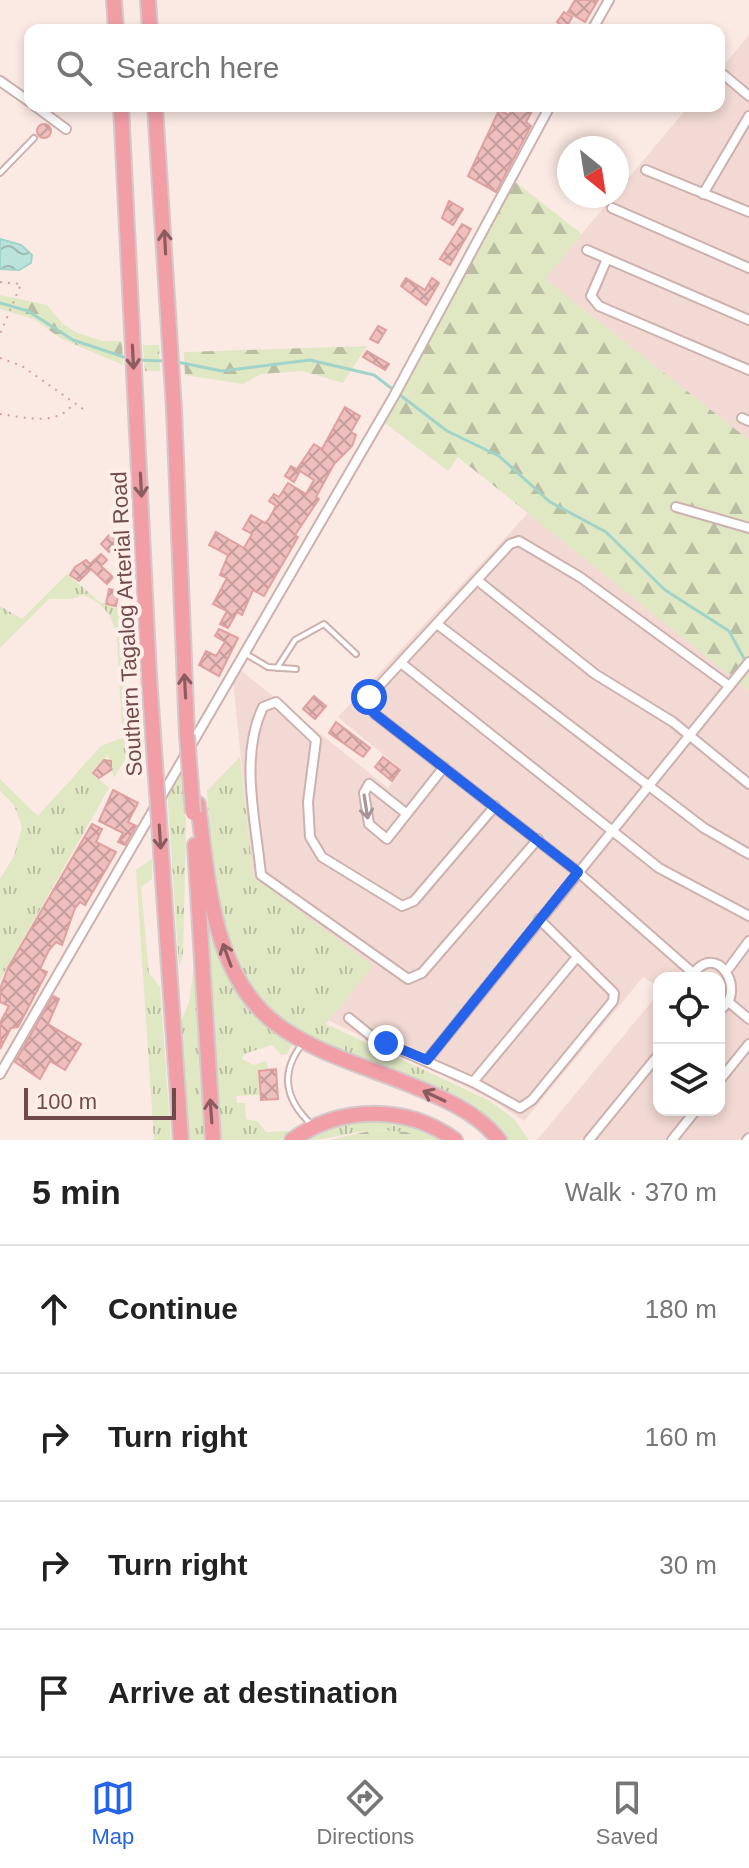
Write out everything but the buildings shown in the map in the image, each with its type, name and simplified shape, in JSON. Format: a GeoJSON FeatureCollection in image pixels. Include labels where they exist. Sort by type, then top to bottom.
{"type":"FeatureCollection","features":[{"type":"Feature","properties":{"kind":"highway"},"geometry":{"type":"LineString","coordinates":[[114,0],[116,24]]}},
{"type":"Feature","properties":{"kind":"highway"},"geometry":{"type":"LineString","coordinates":[[146,4],[149,24]]}},
{"type":"Feature","properties":{"kind":"highway","name":"Southern Tagalog Arterial Road"},"geometry":{"type":"LineString","coordinates":[[121,112],[149,676],[181,1140]]}},
{"type":"Feature","properties":{"kind":"highway"},"geometry":{"type":"LineString","coordinates":[[155,112],[174,409],[187,735],[195,808],[213,1140]]}},
{"type":"Feature","properties":{"kind":"highway"},"geometry":{"type":"LineString","coordinates":[[195,808],[212,895],[232,967],[258,1008],[304,1041],[452,1104],[479,1120],[499,1140]]}},
{"type":"Feature","properties":{"kind":"highway"},"geometry":{"type":"LineString","coordinates":[[292,1140],[314,1127],[365,1115],[398,1114],[421,1120],[455,1140]]}},
{"type":"Feature","properties":{"kind":"street"},"geometry":{"type":"LineString","coordinates":[[595,24],[609,0]]}},
{"type":"Feature","properties":{"kind":"street"},"geometry":{"type":"LineString","coordinates":[[725,76],[749,96]]}},
{"type":"Feature","properties":{"kind":"street"},"geometry":{"type":"LineString","coordinates":[[0,81],[24,98]]}},
{"type":"Feature","properties":{"kind":"street"},"geometry":{"type":"LineString","coordinates":[[43,112],[66,129]]}},
{"type":"Feature","properties":{"kind":"street"},"geometry":{"type":"LineString","coordinates":[[0,1074],[242,652],[394,396],[547,112]]}},
{"type":"Feature","properties":{"kind":"street"},"geometry":{"type":"LineString","coordinates":[[703,194],[749,116]]}},
{"type":"Feature","properties":{"kind":"street"},"geometry":{"type":"LineString","coordinates":[[646,170],[749,212]]}},
{"type":"Feature","properties":{"kind":"street"},"geometry":{"type":"LineString","coordinates":[[612,208],[749,268]]}},
{"type":"Feature","properties":{"kind":"street"},"geometry":{"type":"LineString","coordinates":[[587,250],[749,320]]}},
{"type":"Feature","properties":{"kind":"street"},"geometry":{"type":"LineString","coordinates":[[607,259],[591,296],[599,306],[749,370]]}},
{"type":"Feature","properties":{"kind":"street"},"geometry":{"type":"LineString","coordinates":[[676,507],[749,528]]}},
{"type":"Feature","properties":{"kind":"street"},"geometry":{"type":"LineString","coordinates":[[688,972],[578,872],[369,707],[369,697],[510,544],[519,541],[580,577],[728,685]]}},
{"type":"Feature","properties":{"kind":"street"},"geometry":{"type":"LineString","coordinates":[[477,580],[595,674],[689,735],[749,784]]}},
{"type":"Feature","properties":{"kind":"street"},"geometry":{"type":"LineString","coordinates":[[437,624],[720,839],[749,854]]}},
{"type":"Feature","properties":{"kind":"street"},"geometry":{"type":"LineString","coordinates":[[427,1060],[749,662]]}},
{"type":"Feature","properties":{"kind":"street"},"geometry":{"type":"LineString","coordinates":[[401,663],[659,868],[749,916]]}},
{"type":"Feature","properties":{"kind":"street"},"geometry":{"type":"LineString","coordinates":[[495,806],[414,901],[402,906],[322,857],[313,847],[308,802],[317,745],[313,735],[276,702],[263,707],[254,727],[250,755],[261,875],[408,979],[422,973],[538,839]]}},
{"type":"Feature","properties":{"kind":"street"},"geometry":{"type":"LineString","coordinates":[[407,814],[369,784],[364,793],[369,824],[387,839],[407,814],[444,767]]}},
{"type":"Feature","properties":{"kind":"street"},"geometry":{"type":"LineString","coordinates":[[349,1018],[375,1039],[427,1060],[520,1108],[532,1100],[613,1001],[610,986],[539,919]]}},
{"type":"Feature","properties":{"kind":"street"},"geometry":{"type":"LineString","coordinates":[[729,968],[749,941]]}},
{"type":"Feature","properties":{"kind":"street"},"geometry":{"type":"LineString","coordinates":[[473,1082],[577,957]]}},
{"type":"Feature","properties":{"kind":"street"},"geometry":{"type":"LineString","coordinates":[[698,972],[710,963],[729,968],[738,986],[731,1004],[725,1007]]}},
{"type":"Feature","properties":{"kind":"street"},"geometry":{"type":"LineString","coordinates":[[731,1004],[749,1019]]}},
{"type":"Feature","properties":{"kind":"street"},"geometry":{"type":"LineString","coordinates":[[725,1074],[749,1044]]}},
{"type":"Feature","properties":{"kind":"street"},"geometry":{"type":"LineString","coordinates":[[589,1140],[653,1061]]}},
{"type":"Feature","properties":{"kind":"street"},"geometry":{"type":"LineString","coordinates":[[672,1140],[691,1116]]}},
{"type":"Feature","properties":{"kind":"lane"},"geometry":{"type":"LineString","coordinates":[[0,173],[34,138]]}},
{"type":"Feature","properties":{"kind":"lane"},"geometry":{"type":"LineString","coordinates":[[277,668],[295,640],[324,624],[356,654]]}},
{"type":"Feature","properties":{"kind":"lane"},"geometry":{"type":"LineString","coordinates":[[242,652],[259,663],[296,669]]}},
{"type":"Feature","properties":{"kind":"lane"},"geometry":{"type":"LineString","coordinates":[[304,1041],[288,1064],[287,1087],[296,1108],[314,1127]]}},
{"type":"Feature","properties":{"kind":"path"},"geometry":{"type":"LineString","coordinates":[[0,282],[21,283],[0,334]]}},
{"type":"Feature","properties":{"kind":"path"},"geometry":{"type":"LineString","coordinates":[[0,358],[22,366],[83,409]]}},
{"type":"Feature","properties":{"kind":"path"},"geometry":{"type":"LineString","coordinates":[[0,414],[53,418],[65,414],[74,403]]}},
{"type":"Feature","properties":{"kind":"shaded area"},"geometry":{"type":"Polygon","coordinates":[[[749,35],[749,440],[544,279],[604,208],[629,208],[629,178],[684,112],[725,112],[725,64],[749,35]]]}},
{"type":"Feature","properties":{"kind":"shaded area"},"geometry":{"type":"Polygon","coordinates":[[[529,512],[749,691],[749,1140],[537,1140],[653,1000],[653,1116],[725,1116],[725,972],[653,972],[653,983],[643,977],[524,1121],[491,1099],[328,1020],[372,966],[253,876],[233,681],[239,669],[388,788],[402,770],[338,717],[529,512]]]}},
{"type":"Feature","properties":{"kind":"green space"},"geometry":{"type":"Polygon","coordinates":[[[514,181],[582,234],[545,279],[749,440],[749,691],[458,457],[448,471],[381,420],[514,181]]]}},
{"type":"Feature","properties":{"kind":"green space"},"geometry":{"type":"Polygon","coordinates":[[[0,295],[47,305],[64,325],[78,333],[102,341],[122,341],[123,365],[60,338],[34,319],[0,309],[0,295]]]}},
{"type":"Feature","properties":{"kind":"green space"},"geometry":{"type":"Polygon","coordinates":[[[143,345],[159,345],[160,371],[145,371],[143,345]]]}},
{"type":"Feature","properties":{"kind":"green space"},"geometry":{"type":"Polygon","coordinates":[[[367,346],[343,383],[302,371],[261,374],[243,384],[185,375],[184,352],[367,346]]]}},
{"type":"Feature","properties":{"kind":"green space"},"geometry":{"type":"Polygon","coordinates":[[[67,574],[100,602],[120,609],[129,752],[114,778],[108,755],[91,772],[109,788],[0,980],[0,879],[14,856],[22,827],[14,805],[0,791],[0,779],[38,816],[101,746],[122,738],[115,631],[105,610],[96,602],[83,595],[72,599],[49,599],[0,648],[0,606],[22,619],[67,574]]]}},
{"type":"Feature","properties":{"kind":"green space"},"geometry":{"type":"Polygon","coordinates":[[[240,757],[253,876],[373,966],[326,1024],[490,1101],[514,1119],[529,1140],[507,1140],[497,1128],[335,1052],[277,1015],[258,996],[243,974],[223,925],[213,871],[207,791],[240,757]]]}},
{"type":"Feature","properties":{"kind":"green space"},"geometry":{"type":"Polygon","coordinates":[[[182,765],[186,824],[183,954],[179,967],[167,788],[182,765]]]}},
{"type":"Feature","properties":{"kind":"green space"},"geometry":{"type":"Polygon","coordinates":[[[152,859],[152,879],[141,887],[149,974],[160,987],[171,1140],[154,1140],[136,870],[152,859]]]}},
{"type":"Feature","properties":{"kind":"green space"},"geometry":{"type":"Polygon","coordinates":[[[207,914],[224,961],[293,1043],[287,1054],[281,1055],[272,1045],[244,1054],[242,1059],[253,1065],[266,1061],[268,1069],[258,1070],[259,1095],[236,1096],[237,1103],[245,1103],[246,1119],[258,1122],[266,1132],[288,1131],[281,1140],[221,1140],[207,914]]]}},
{"type":"Feature","properties":{"kind":"green space"},"geometry":{"type":"Polygon","coordinates":[[[195,957],[206,1140],[188,1140],[180,1024],[189,1003],[195,957]]]}},
{"type":"Feature","properties":{"kind":"green space"},"geometry":{"type":"Polygon","coordinates":[[[365,1120],[398,1122],[440,1140],[377,1130],[307,1140],[337,1126],[365,1120]]]}},
{"type":"Feature","properties":{"kind":"green space"},"geometry":{"type":"Polygon","coordinates":[[[374,1130],[406,1132],[427,1140],[329,1140],[374,1130]]]}},
{"type":"Feature","properties":{"kind":"water"},"geometry":{"type":"Polygon","coordinates":[[[0,239],[21,245],[32,255],[31,263],[19,270],[0,269],[0,239]]]}},
{"type":"Feature","properties":{"kind":"waterway"},"geometry":{"type":"LineString","coordinates":[[0,303],[28,311],[73,340],[130,359]]}},
{"type":"Feature","properties":{"kind":"waterway"},"geometry":{"type":"LineString","coordinates":[[137,360],[165,361]]}},
{"type":"Feature","properties":{"kind":"waterway"},"geometry":{"type":"LineString","coordinates":[[177,362],[222,371],[310,360],[374,375],[447,431],[499,456],[550,502],[606,532],[665,590],[729,631],[747,664]]}},
{"type":"Feature","properties":{"kind":"route"},"geometry":{"type":"LineString","coordinates":[[369,697],[369,707],[375,714],[578,872],[427,1060],[386,1043]]}}]}
